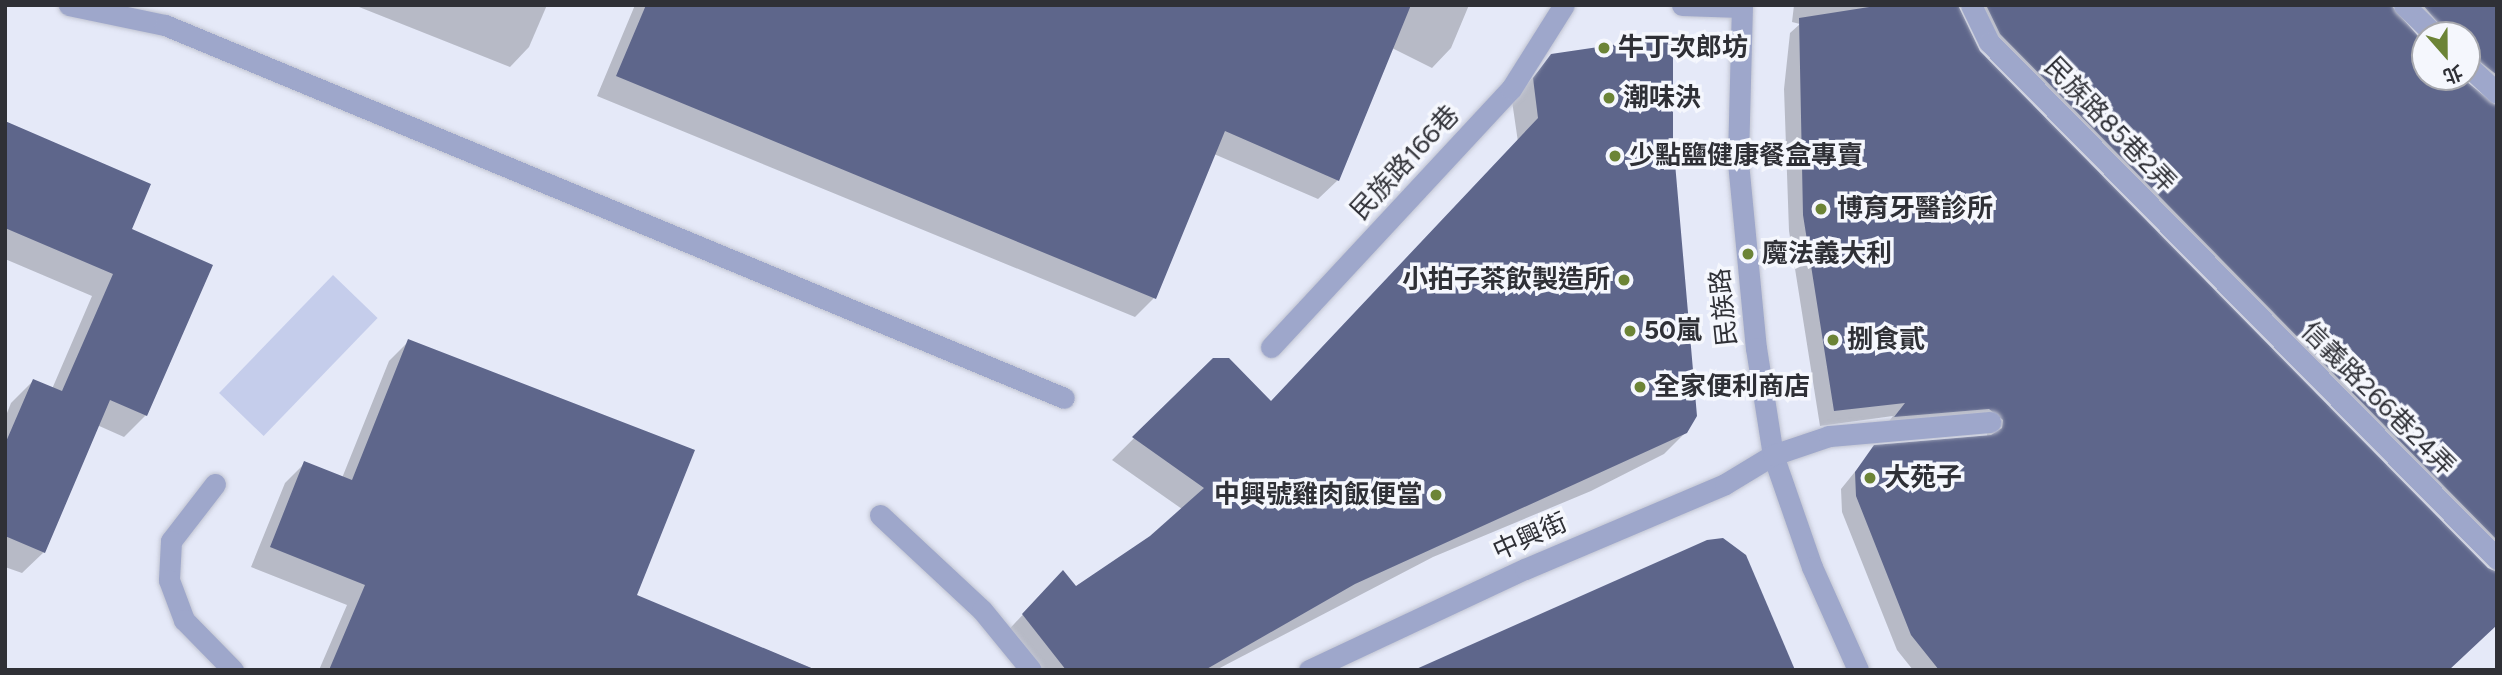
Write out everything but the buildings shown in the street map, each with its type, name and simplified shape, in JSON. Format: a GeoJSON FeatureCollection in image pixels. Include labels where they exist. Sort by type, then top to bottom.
{"type":"FeatureCollection","features":[{"type":"Feature","properties":{"kind":"street"},"geometry":{"type":"LineString","coordinates":[[69,5],[164,25],[1064,397]]}},
{"type":"Feature","properties":{"kind":"street","name":"民族路166巷"},"geometry":{"type":"LineString","coordinates":[[1271,347],[1511,89],[1564,5]]}},
{"type":"Feature","properties":{"kind":"street"},"geometry":{"type":"LineString","coordinates":[[1682,5],[1742,6]]}},
{"type":"Feature","properties":{"kind":"street","name":"民族路85巷2弄"},"geometry":{"type":"LineString","coordinates":[[1971,5],[1989,42],[2220,278]]}},
{"type":"Feature","properties":{"kind":"street"},"geometry":{"type":"LineString","coordinates":[[2404,5],[2421,21]]}},
{"type":"Feature","properties":{"kind":"street","name":"民族路"},"geometry":{"type":"LineString","coordinates":[[1742,6],[1738,162],[1756,348],[1773,455],[1812,567],[1858,670]]}},
{"type":"Feature","properties":{"kind":"street"},"geometry":{"type":"LineString","coordinates":[[2481,78],[2497,93]]}},
{"type":"Feature","properties":{"kind":"street","name":"信義路266巷24弄"},"geometry":{"type":"LineString","coordinates":[[2220,278],[2497,559]]}},
{"type":"Feature","properties":{"kind":"street","name":"中興街"},"geometry":{"type":"LineString","coordinates":[[1309,670],[1525,569],[1725,484],[1773,455],[1829,436],[1990,422]]}},
{"type":"Feature","properties":{"kind":"street"},"geometry":{"type":"LineString","coordinates":[[215,484],[171,541],[169,580],[184,620],[233,670]]}},
{"type":"Feature","properties":{"kind":"street"},"geometry":{"type":"LineString","coordinates":[[880,515],[982,610],[1031,670]]}},
{"type":"Feature","properties":{"kind":"shaded area"},"geometry":{"type":"Polygon","coordinates":[[[333,275],[378,318],[264,436],[219,393],[333,275]]]}},
{"type":"Feature","properties":{"kind":"place","name":"牛丁次郎坊"},"geometry":{"type":"Point","coordinates":[1604,48]}},
{"type":"Feature","properties":{"kind":"place","name":"潮味決"},"geometry":{"type":"Point","coordinates":[1609,98]}},
{"type":"Feature","properties":{"kind":"place","name":"少點鹽健康餐盒專賣"},"geometry":{"type":"Point","coordinates":[1615,156]}},
{"type":"Feature","properties":{"kind":"place","name":"博育牙醫診所"},"geometry":{"type":"Point","coordinates":[1821,209]}},
{"type":"Feature","properties":{"kind":"place","name":"魔法義大利"},"geometry":{"type":"Point","coordinates":[1748,254]}},
{"type":"Feature","properties":{"kind":"place","name":"小拍子茶飲製造所"},"geometry":{"type":"Point","coordinates":[1624,280]}},
{"type":"Feature","properties":{"kind":"place","name":"50嵐"},"geometry":{"type":"Point","coordinates":[1630,331]}},
{"type":"Feature","properties":{"kind":"place","name":"捌食貳"},"geometry":{"type":"Point","coordinates":[1833,340]}},
{"type":"Feature","properties":{"kind":"place","name":"全家便利商店"},"geometry":{"type":"Point","coordinates":[1640,387]}},
{"type":"Feature","properties":{"kind":"place","name":"大苑子"},"geometry":{"type":"Point","coordinates":[1870,478]}},
{"type":"Feature","properties":{"kind":"place","name":"中興號雞肉飯便當"},"geometry":{"type":"Point","coordinates":[1436,495]}}]}
